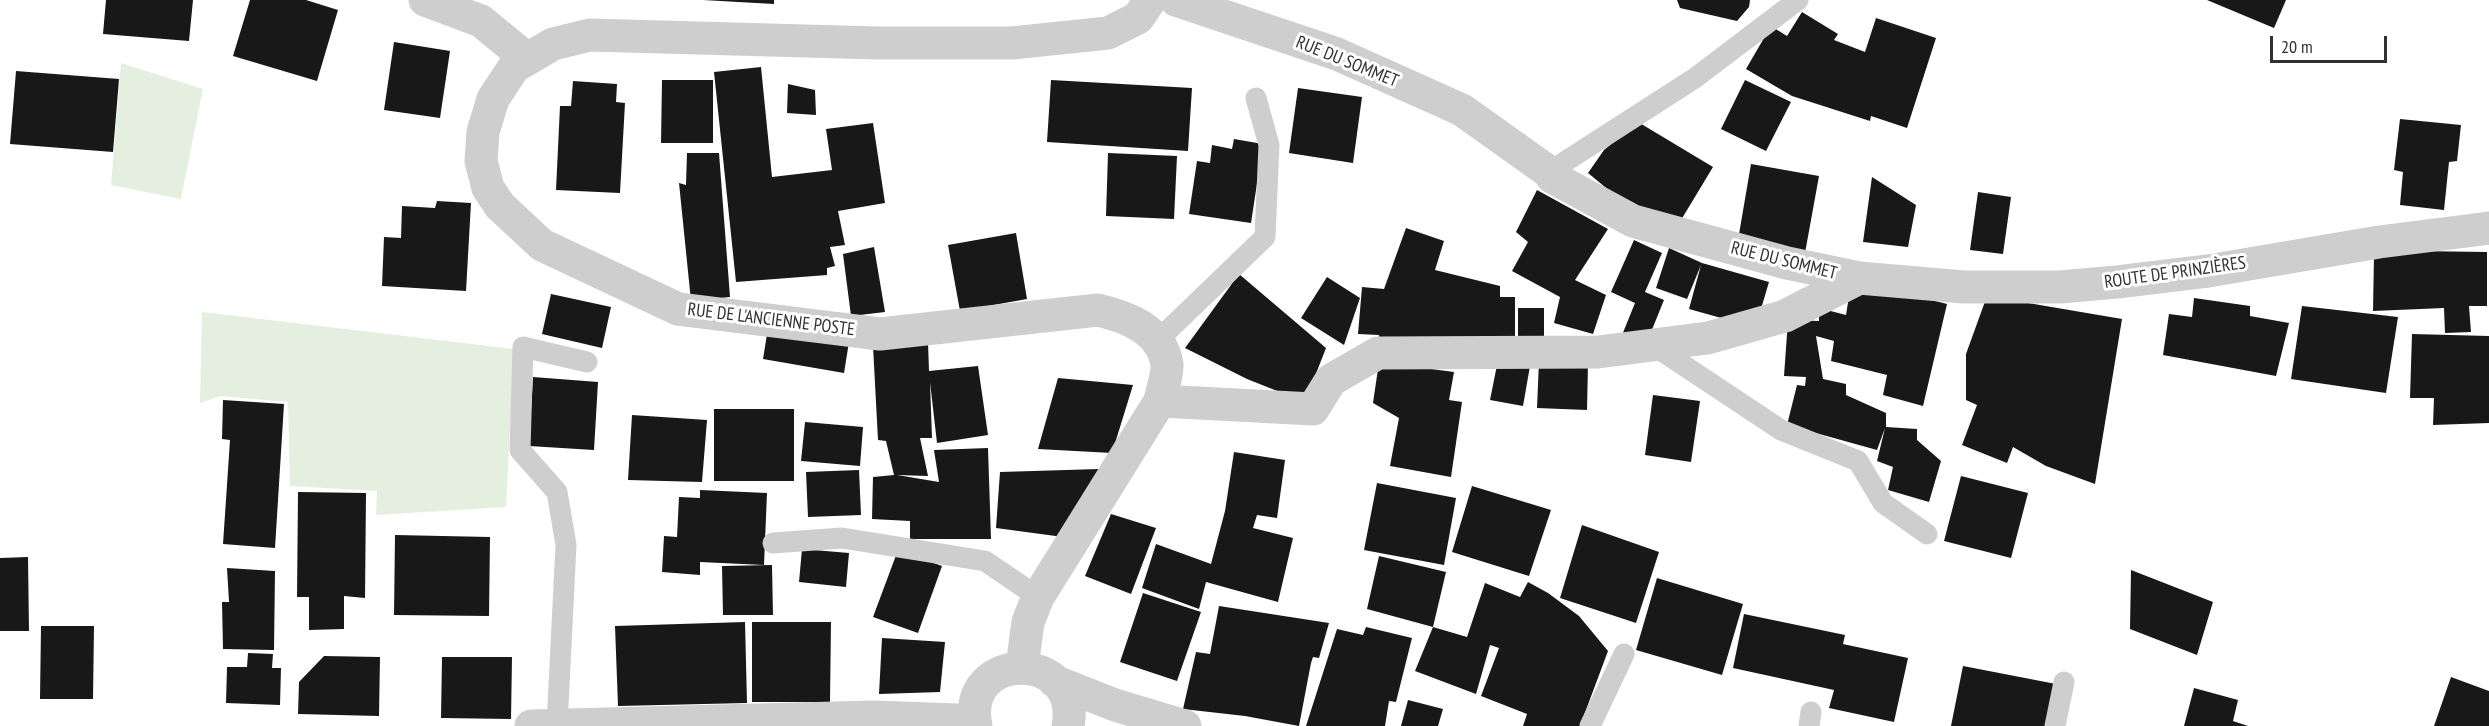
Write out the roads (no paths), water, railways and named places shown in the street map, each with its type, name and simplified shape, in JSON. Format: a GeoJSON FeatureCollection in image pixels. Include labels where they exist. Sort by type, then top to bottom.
{"type":"FeatureCollection","features":[{"type":"Feature","properties":{"kind":"street"},"geometry":{"type":"LineString","coordinates":[[425,0],[481,21],[526,58]]}},
{"type":"Feature","properties":{"kind":"street","name":"RUE DU SOMMET"},"geometry":{"type":"LineString","coordinates":[[1176,0],[1337,54],[1462,110],[1549,172],[1552,177],[1633,221],[1787,263],[1859,278]]}},
{"type":"Feature","properties":{"kind":"street","name":"RUE DE L'ANCIENNE POSTE"},"geometry":{"type":"LineString","coordinates":[[1144,9],[1108,33],[1012,44],[878,43],[590,35],[552,44],[514,67],[493,99],[483,132],[481,161],[488,188],[500,206],[542,245],[678,309],[880,334],[1098,310],[1130,318],[1158,340]]}},
{"type":"Feature","properties":{"kind":"street","name":"ROUTE DE PRINZIÈRES"},"geometry":{"type":"LineString","coordinates":[[1859,278],[1964,287],[2060,287],[2208,271],[2368,243],[2489,228]]}},
{"type":"Feature","properties":{"kind":"street","name":"RUE DU SOMMET"},"geometry":{"type":"LineString","coordinates":[[1160,401],[1313,410],[1331,380],[1378,353],[1598,352],[1708,338],[1785,316],[1859,278]]}},
{"type":"Feature","properties":{"kind":"street"},"geometry":{"type":"LineString","coordinates":[[1022,667],[1028,622],[1038,597],[1160,401],[1167,365],[1158,340]]}},
{"type":"Feature","properties":{"kind":"street"},"geometry":{"type":"LineString","coordinates":[[531,726],[873,717],[948,719],[976,725],[976,702],[985,684],[1002,672],[1022,667],[1036,669],[1054,681],[1172,723]]}},
{"type":"Feature","properties":{"kind":"street"},"geometry":{"type":"LineString","coordinates":[[1054,681],[1066,699],[1068,726]]}},
{"type":"Feature","properties":{"kind":"street"},"geometry":{"type":"LineString","coordinates":[[1077,726],[1105,719],[1172,723]]}},
{"type":"Feature","properties":{"kind":"lane"},"geometry":{"type":"LineString","coordinates":[[1549,172],[1695,78],[1798,0]]}},
{"type":"Feature","properties":{"kind":"lane"},"geometry":{"type":"LineString","coordinates":[[1158,340],[1265,237],[1269,145],[1256,98]]}},
{"type":"Feature","properties":{"kind":"lane"},"geometry":{"type":"LineString","coordinates":[[1653,345],[1781,430],[1858,461],[1883,504],[1927,534]]}},
{"type":"Feature","properties":{"kind":"lane"},"geometry":{"type":"LineString","coordinates":[[557,726],[566,545],[557,492],[520,450],[522,347],[587,362]]}},
{"type":"Feature","properties":{"kind":"lane"},"geometry":{"type":"LineString","coordinates":[[773,543],[842,538],[985,561],[1038,597]]}},
{"type":"Feature","properties":{"kind":"lane"},"geometry":{"type":"LineString","coordinates":[[1590,726],[1624,654]]}},
{"type":"Feature","properties":{"kind":"lane"},"geometry":{"type":"LineString","coordinates":[[2055,726],[2064,682]]}}]}
